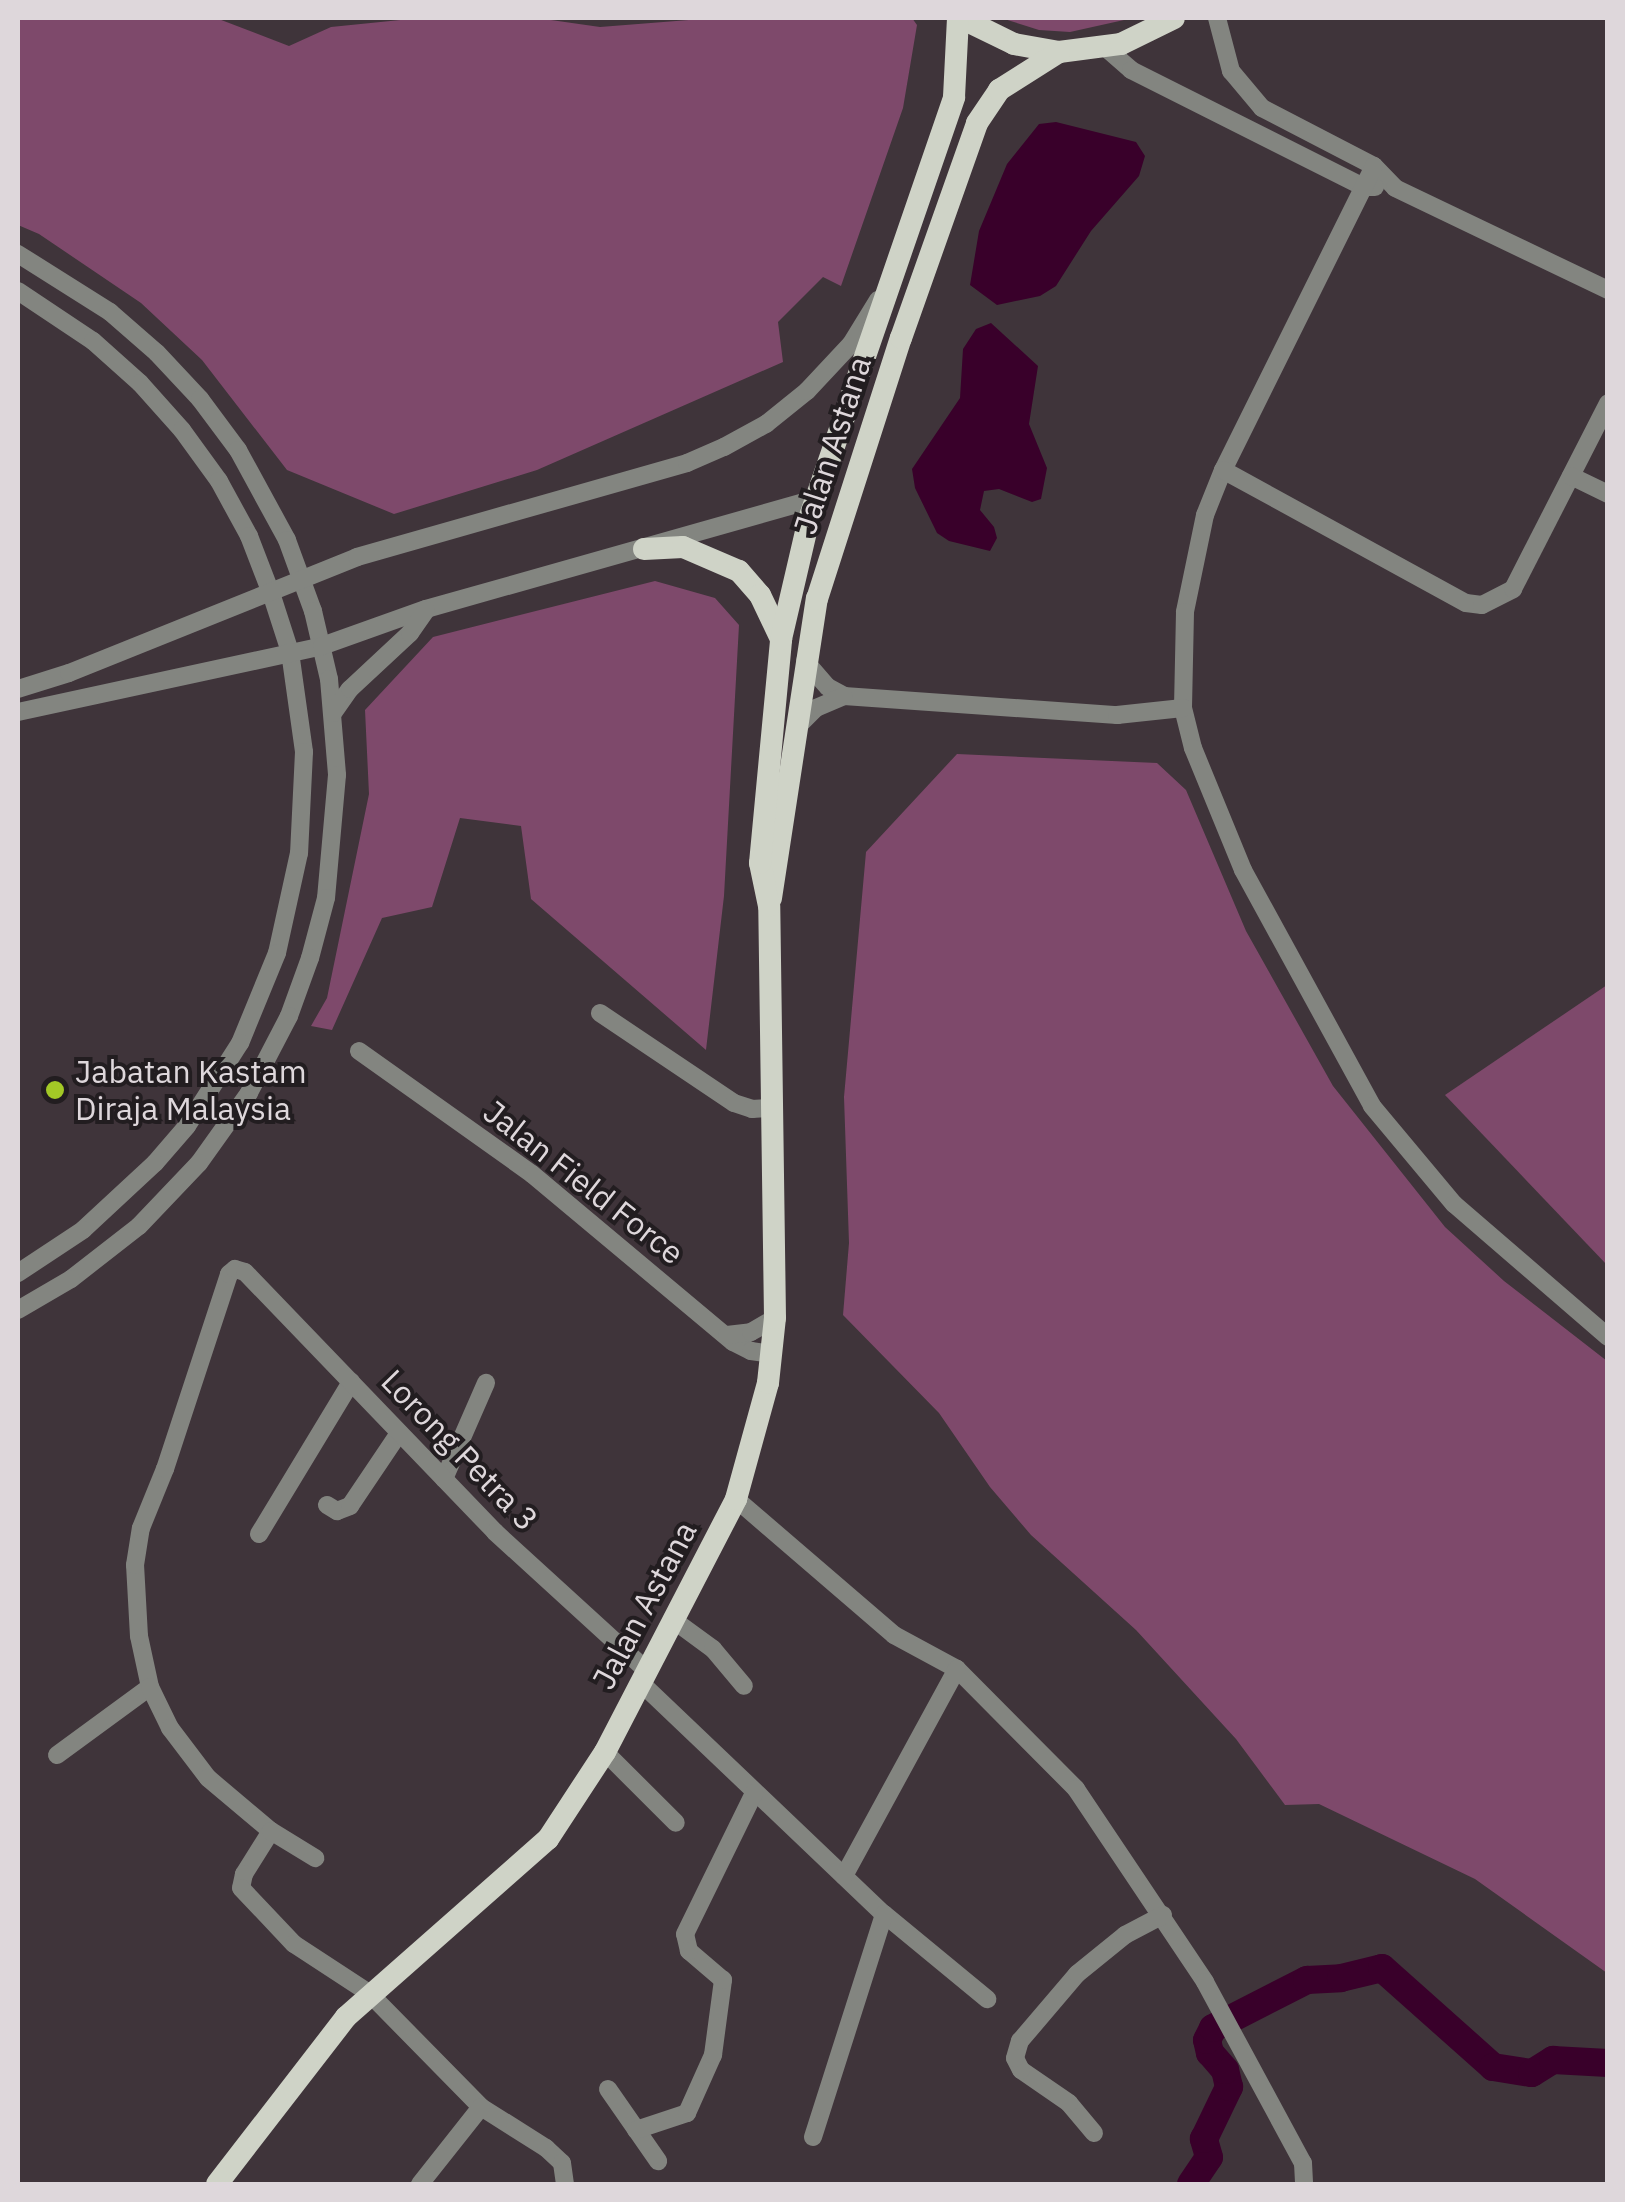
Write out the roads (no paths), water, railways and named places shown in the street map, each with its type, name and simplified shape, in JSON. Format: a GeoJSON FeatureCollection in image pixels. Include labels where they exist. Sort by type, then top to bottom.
{"type":"FeatureCollection","features":[{"type":"Feature","properties":{"kind":"main road"},"geometry":{"type":"LineString","coordinates":[[959,18],[1014,44],[1059,52],[1106,48],[1151,32],[1174,18]]}},
{"type":"Feature","properties":{"kind":"main road","name":"Jalan Astana"},"geometry":{"type":"LineString","coordinates":[[769,906],[760,863],[781,639],[816,499],[954,97],[959,18]]}},
{"type":"Feature","properties":{"kind":"main road","name":"Jalan Astana"},"geometry":{"type":"LineString","coordinates":[[216,2184],[324,2042],[369,1993],[548,1839],[605,1752],[736,1499],[772,1354],[769,906],[805,661],[826,569],[901,338],[978,123],[999,90],[1059,52]]}},
{"type":"Feature","properties":{"kind":"main road"},"geometry":{"type":"LineString","coordinates":[[816,499],[831,495],[849,470],[886,364],[901,338]]}},
{"type":"Feature","properties":{"kind":"main road"},"geometry":{"type":"LineString","coordinates":[[644,550],[683,547],[739,571],[760,596],[781,639]]}},
{"type":"Feature","properties":{"kind":"street"},"geometry":{"type":"LineString","coordinates":[[1217,18],[1225,58],[1249,98],[1374,166],[1395,188],[1608,290]]}},
{"type":"Feature","properties":{"kind":"street"},"geometry":{"type":"LineString","coordinates":[[1106,48],[1130,70],[1364,187],[1395,188]]}},
{"type":"Feature","properties":{"kind":"street"},"geometry":{"type":"LineString","coordinates":[[1374,166],[1223,470],[1191,566],[1183,708],[1193,748],[1243,870],[1372,1106],[1454,1204],[1608,1338]]}},
{"type":"Feature","properties":{"kind":"street"},"geometry":{"type":"LineString","coordinates":[[18,254],[110,312],[200,399],[270,504],[302,576],[322,646],[334,713],[335,821],[326,898],[289,1016],[249,1093],[199,1163],[139,1226],[71,1279],[18,1310]]}},
{"type":"Feature","properties":{"kind":"street"},"geometry":{"type":"LineString","coordinates":[[18,688],[272,593],[302,576],[687,463],[724,447],[766,424],[828,369],[851,344],[895,270]]}},
{"type":"Feature","properties":{"kind":"street"},"geometry":{"type":"LineString","coordinates":[[18,291],[94,341],[140,382],[182,430],[249,536],[290,652],[304,752],[300,853],[278,952],[261,998],[215,1086],[155,1164],[83,1230],[18,1273]]}},
{"type":"Feature","properties":{"kind":"street"},"geometry":{"type":"LineString","coordinates":[[1223,470],[1466,604],[1482,604],[1513,589],[1608,403]]}},
{"type":"Feature","properties":{"kind":"street"},"geometry":{"type":"LineString","coordinates":[[1571,476],[1608,494]]}},
{"type":"Feature","properties":{"kind":"street"},"geometry":{"type":"LineString","coordinates":[[18,711],[322,646],[426,609],[816,499]]}},
{"type":"Feature","properties":{"kind":"street"},"geometry":{"type":"LineString","coordinates":[[334,713],[350,689],[410,633],[426,609]]}},
{"type":"Feature","properties":{"kind":"street"},"geometry":{"type":"LineString","coordinates":[[805,661],[818,679],[844,696]]}},
{"type":"Feature","properties":{"kind":"street"},"geometry":{"type":"LineString","coordinates":[[794,731],[816,708],[844,696],[1117,715],[1183,708]]}},
{"type":"Feature","properties":{"kind":"street"},"geometry":{"type":"LineString","coordinates":[[600,1013],[734,1103],[752,1110],[768,1108]]}},
{"type":"Feature","properties":{"kind":"street","name":"Jalan Field Force"},"geometry":{"type":"LineString","coordinates":[[359,1051],[532,1174],[726,1335],[750,1351],[772,1354]]}},
{"type":"Feature","properties":{"kind":"street","name":"Lorong Petra 3"},"geometry":{"type":"LineString","coordinates":[[150,1687],[140,1636],[135,1565],[142,1528],[166,1469],[229,1274],[236,1269],[244,1272],[754,1793],[884,1914],[987,2000]]}},
{"type":"Feature","properties":{"kind":"street"},"geometry":{"type":"LineString","coordinates":[[726,1335],[751,1332],[774,1318]]}},
{"type":"Feature","properties":{"kind":"street"},"geometry":{"type":"LineString","coordinates":[[260,1534],[352,1382]]}},
{"type":"Feature","properties":{"kind":"street"},"geometry":{"type":"LineString","coordinates":[[444,1479],[486,1383]]}},
{"type":"Feature","properties":{"kind":"street"},"geometry":{"type":"LineString","coordinates":[[327,1505],[337,1511],[350,1506],[399,1432]]}},
{"type":"Feature","properties":{"kind":"street"},"geometry":{"type":"LineString","coordinates":[[736,1499],[894,1636],[957,1669],[1076,1789],[1164,1914],[1238,2040],[1303,2163],[1304,2184]]}},
{"type":"Feature","properties":{"kind":"street"},"geometry":{"type":"LineString","coordinates":[[672,1619],[713,1650],[744,1686]]}},
{"type":"Feature","properties":{"kind":"street"},"geometry":{"type":"LineString","coordinates":[[844,1876],[957,1669]]}},
{"type":"Feature","properties":{"kind":"street"},"geometry":{"type":"LineString","coordinates":[[57,1755],[150,1687],[170,1728],[208,1778],[272,1831],[315,1858]]}},
{"type":"Feature","properties":{"kind":"street"},"geometry":{"type":"LineString","coordinates":[[605,1752],[676,1823]]}},
{"type":"Feature","properties":{"kind":"street"},"geometry":{"type":"LineString","coordinates":[[636,2130],[687,2113],[714,2055],[724,1980],[689,1951],[684,1934],[754,1793]]}},
{"type":"Feature","properties":{"kind":"street"},"geometry":{"type":"LineString","coordinates":[[272,1831],[244,1874],[241,1888],[294,1944],[369,1993],[481,2107],[546,2148],[562,2163],[565,2184]]}},
{"type":"Feature","properties":{"kind":"street"},"geometry":{"type":"LineString","coordinates":[[813,2138],[817,2112],[884,1914]]}},
{"type":"Feature","properties":{"kind":"street"},"geometry":{"type":"LineString","coordinates":[[1094,2134],[1069,2104],[1022,2070],[1015,2058],[1020,2041],[1077,1974],[1125,1936],[1164,1914]]}},
{"type":"Feature","properties":{"kind":"street"},"geometry":{"type":"LineString","coordinates":[[608,2090],[658,2160]]}},
{"type":"Feature","properties":{"kind":"street"},"geometry":{"type":"LineString","coordinates":[[420,2184],[481,2107]]}},
{"type":"Feature","properties":{"kind":"waterway"},"geometry":{"type":"LineString","coordinates":[[1191,2184],[1209,2157],[1204,2139],[1229,2087],[1225,2070],[1210,2053],[1207,2040],[1213,2028],[1307,1980],[1341,1978],[1382,1968],[1493,2067],[1532,2073],[1553,2060],[1608,2063]]}},
{"type":"Feature","properties":{"kind":"place","name":"Jabatan Kastam Diraja Malaysia"},"geometry":{"type":"Point","coordinates":[55,1090]}}]}
